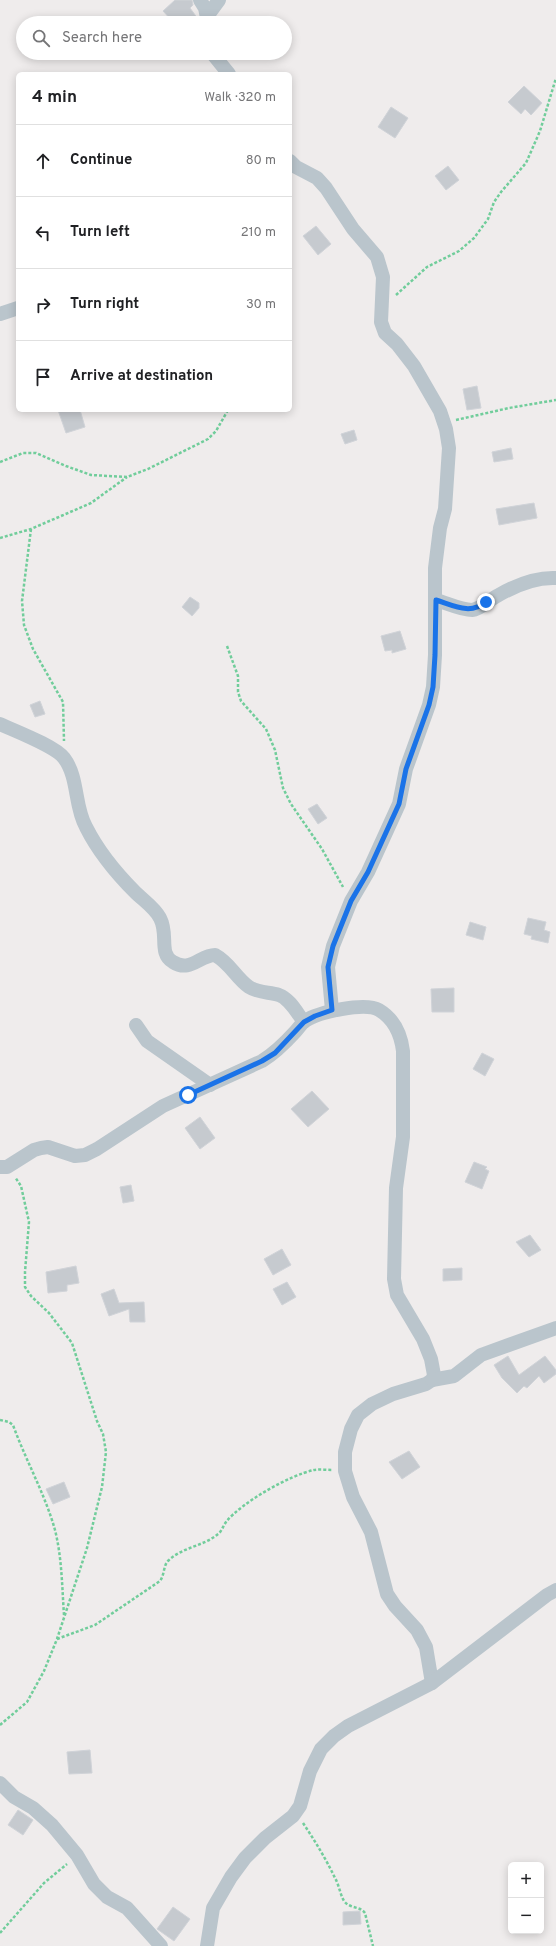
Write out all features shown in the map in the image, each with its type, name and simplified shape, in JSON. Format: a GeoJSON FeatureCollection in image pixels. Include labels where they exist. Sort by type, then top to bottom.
{"type":"FeatureCollection","features":[{"type":"Feature","properties":{"kind":"street"},"geometry":{"type":"LineString","coordinates":[[200,0],[207,16]]}},
{"type":"Feature","properties":{"kind":"street"},"geometry":{"type":"LineString","coordinates":[[210,16],[219,0]]}},
{"type":"Feature","properties":{"kind":"street"},"geometry":{"type":"LineString","coordinates":[[218,60],[227,72]]}},
{"type":"Feature","properties":{"kind":"street"},"geometry":{"type":"LineString","coordinates":[[292,163],[296,167],[317,178],[326,188],[353,229],[377,257],[383,277],[381,322],[385,333],[397,344],[414,366],[440,411],[449,448],[445,509],[440,528],[435,568],[436,600],[434,681],[429,705],[406,769],[399,804],[368,872],[351,901],[333,946],[328,967],[332,1010]]}},
{"type":"Feature","properties":{"kind":"street"},"geometry":{"type":"LineString","coordinates":[[0,314],[16,309]]}},
{"type":"Feature","properties":{"kind":"street"},"geometry":{"type":"LineString","coordinates":[[436,600],[472,610],[479,608],[497,595],[517,586],[533,581],[556,578]]}},
{"type":"Feature","properties":{"kind":"street"},"geometry":{"type":"LineString","coordinates":[[0,724],[48,747],[63,757],[70,768],[85,826],[113,867],[159,916],[165,932],[165,955],[168,959],[174,963],[187,966],[215,955],[227,963],[240,980],[249,987],[281,996],[290,1002],[304,1022]]}},
{"type":"Feature","properties":{"kind":"street"},"geometry":{"type":"LineString","coordinates":[[4,1167],[34,1150],[41,1148],[48,1147],[75,1156],[85,1155],[97,1149],[163,1106],[262,1061],[275,1053],[304,1022],[315,1016],[332,1010],[367,1008],[378,1010],[392,1022],[401,1038],[403,1137],[396,1188],[394,1279],[397,1295],[424,1339],[434,1370],[432,1380]]}},
{"type":"Feature","properties":{"kind":"street"},"geometry":{"type":"LineString","coordinates":[[136,1025],[147,1041],[210,1085]]}},
{"type":"Feature","properties":{"kind":"street"},"geometry":{"type":"LineString","coordinates":[[432,1683],[426,1647],[417,1630],[395,1606],[387,1594],[371,1532],[353,1497],[345,1471],[345,1452],[351,1429],[358,1415],[372,1404],[386,1397],[432,1380],[454,1376],[481,1355],[556,1328]]}},
{"type":"Feature","properties":{"kind":"street"},"geometry":{"type":"LineString","coordinates":[[207,1946],[213,1908],[231,1877],[245,1858],[265,1838],[284,1825],[297,1810],[310,1771],[322,1749],[334,1736],[348,1726],[432,1683],[547,1595],[556,1590]]}},
{"type":"Feature","properties":{"kind":"street"},"geometry":{"type":"LineString","coordinates":[[0,1783],[14,1797],[32,1808],[52,1825],[77,1856],[94,1884],[107,1897],[127,1908],[161,1946]]}},
{"type":"Feature","properties":{"kind":"path"},"geometry":{"type":"LineString","coordinates":[[381,305],[403,290],[427,267],[459,251],[474,238],[488,219],[494,202],[526,163],[540,131],[556,78]]}},
{"type":"Feature","properties":{"kind":"path"},"geometry":{"type":"LineString","coordinates":[[444,423],[509,408],[556,400]]}},
{"type":"Feature","properties":{"kind":"path"},"geometry":{"type":"LineString","coordinates":[[0,538],[31,529],[91,503],[127,477],[148,469],[208,439],[216,431],[227,412]]}},
{"type":"Feature","properties":{"kind":"path"},"geometry":{"type":"LineString","coordinates":[[0,462],[23,453],[36,453],[91,475],[127,477]]}},
{"type":"Feature","properties":{"kind":"path"},"geometry":{"type":"LineString","coordinates":[[31,529],[22,601],[24,625],[32,649],[63,702],[65,719],[63,757]]}},
{"type":"Feature","properties":{"kind":"path"},"geometry":{"type":"LineString","coordinates":[[227,646],[238,676],[238,692],[241,701],[266,729],[275,750],[283,788],[291,804],[322,849],[351,901]]}},
{"type":"Feature","properties":{"kind":"path"},"geometry":{"type":"LineString","coordinates":[[0,1725],[27,1702],[44,1671],[57,1639],[87,1548],[102,1487],[106,1452],[103,1434],[97,1421],[72,1343],[49,1313],[31,1296],[25,1287],[24,1272],[29,1222],[21,1186],[4,1167]]}},
{"type":"Feature","properties":{"kind":"path"},"geometry":{"type":"LineString","coordinates":[[0,1420],[9,1422],[13,1426],[47,1504],[55,1531],[60,1558],[64,1617]]}},
{"type":"Feature","properties":{"kind":"path"},"geometry":{"type":"LineString","coordinates":[[57,1639],[95,1625],[160,1581],[164,1575],[166,1564],[169,1559],[182,1551],[217,1535],[226,1522],[266,1491],[297,1475],[316,1470],[345,1471]]}},
{"type":"Feature","properties":{"kind":"path"},"geometry":{"type":"LineString","coordinates":[[297,1810],[336,1880],[344,1901],[351,1907],[364,1910],[373,1946]]}},
{"type":"Feature","properties":{"kind":"path"},"geometry":{"type":"LineString","coordinates":[[0,1933],[44,1883],[77,1856]]}},
{"type":"Feature","properties":{"kind":"building"},"geometry":{"type":"Polygon","coordinates":[[[175,0],[192,0],[193,5],[190,8],[196,16],[168,16],[163,11],[175,0]]]}},
{"type":"Feature","properties":{"kind":"building"},"geometry":{"type":"Polygon","coordinates":[[[524,86],[542,103],[531,115],[525,109],[521,114],[508,102],[524,86]]]}},
{"type":"Feature","properties":{"kind":"building"},"geometry":{"type":"Polygon","coordinates":[[[391,107],[408,118],[395,138],[378,127],[391,107]]]}},
{"type":"Feature","properties":{"kind":"building"},"geometry":{"type":"Polygon","coordinates":[[[448,166],[459,180],[446,190],[435,176],[448,166]]]}},
{"type":"Feature","properties":{"kind":"building"},"geometry":{"type":"Polygon","coordinates":[[[316,226],[331,244],[318,255],[303,236],[316,226]]]}},
{"type":"Feature","properties":{"kind":"building"},"geometry":{"type":"Polygon","coordinates":[[[477,386],[481,408],[467,410],[463,389],[477,386]]]}},
{"type":"Feature","properties":{"kind":"building"},"geometry":{"type":"Polygon","coordinates":[[[59,412],[81,412],[85,427],[66,433],[59,412]]]}},
{"type":"Feature","properties":{"kind":"building"},"geometry":{"type":"Polygon","coordinates":[[[354,430],[357,440],[345,444],[341,434],[354,430]]]}},
{"type":"Feature","properties":{"kind":"building"},"geometry":{"type":"Polygon","coordinates":[[[511,448],[513,459],[494,462],[492,452],[511,448]]]}},
{"type":"Feature","properties":{"kind":"building"},"geometry":{"type":"Polygon","coordinates":[[[534,503],[537,518],[499,525],[496,509],[534,503]]]}},
{"type":"Feature","properties":{"kind":"building"},"geometry":{"type":"Polygon","coordinates":[[[190,597],[199,603],[199,608],[192,616],[182,607],[190,597]]]}},
{"type":"Feature","properties":{"kind":"building"},"geometry":{"type":"Polygon","coordinates":[[[400,631],[406,649],[392,653],[392,650],[385,651],[381,636],[400,631]]]}},
{"type":"Feature","properties":{"kind":"building"},"geometry":{"type":"Polygon","coordinates":[[[40,701],[45,714],[35,717],[30,705],[40,701]]]}},
{"type":"Feature","properties":{"kind":"building"},"geometry":{"type":"Polygon","coordinates":[[[317,804],[327,818],[318,824],[308,809],[317,804]]]}},
{"type":"Feature","properties":{"kind":"building"},"geometry":{"type":"Polygon","coordinates":[[[528,918],[546,922],[544,930],[550,932],[548,943],[531,939],[532,936],[524,934],[528,918]]]}},
{"type":"Feature","properties":{"kind":"building"},"geometry":{"type":"Polygon","coordinates":[[[470,922],[486,927],[483,940],[466,935],[470,922]]]}},
{"type":"Feature","properties":{"kind":"building"},"geometry":{"type":"Polygon","coordinates":[[[454,988],[454,1012],[432,1012],[431,989],[454,988]]]}},
{"type":"Feature","properties":{"kind":"building"},"geometry":{"type":"Polygon","coordinates":[[[482,1053],[494,1059],[485,1076],[473,1069],[482,1053]]]}},
{"type":"Feature","properties":{"kind":"building"},"geometry":{"type":"Polygon","coordinates":[[[312,1091],[329,1109],[308,1127],[291,1109],[312,1091]]]}},
{"type":"Feature","properties":{"kind":"building"},"geometry":{"type":"Polygon","coordinates":[[[200,1117],[215,1138],[200,1149],[185,1128],[200,1117]]]}},
{"type":"Feature","properties":{"kind":"building"},"geometry":{"type":"Polygon","coordinates":[[[474,1162],[487,1167],[485,1169],[489,1171],[482,1189],[465,1182],[474,1162]]]}},
{"type":"Feature","properties":{"kind":"building"},"geometry":{"type":"Polygon","coordinates":[[[131,1185],[134,1201],[123,1203],[120,1187],[131,1185]]]}},
{"type":"Feature","properties":{"kind":"building"},"geometry":{"type":"Polygon","coordinates":[[[530,1235],[541,1250],[529,1257],[516,1242],[530,1235]]]}},
{"type":"Feature","properties":{"kind":"building"},"geometry":{"type":"Polygon","coordinates":[[[282,1249],[291,1265],[273,1275],[264,1259],[282,1249]]]}},
{"type":"Feature","properties":{"kind":"building"},"geometry":{"type":"Polygon","coordinates":[[[76,1266],[79,1283],[67,1285],[67,1291],[48,1293],[46,1272],[76,1266]]]}},
{"type":"Feature","properties":{"kind":"building"},"geometry":{"type":"Polygon","coordinates":[[[462,1268],[462,1280],[443,1281],[443,1269],[462,1268]]]}},
{"type":"Feature","properties":{"kind":"building"},"geometry":{"type":"Polygon","coordinates":[[[287,1282],[296,1297],[282,1305],[273,1289],[287,1282]]]}},
{"type":"Feature","properties":{"kind":"building"},"geometry":{"type":"Polygon","coordinates":[[[114,1289],[119,1303],[144,1302],[145,1322],[130,1322],[129,1309],[109,1316],[101,1294],[114,1289]]]}},
{"type":"Feature","properties":{"kind":"building"},"geometry":{"type":"Polygon","coordinates":[[[508,1356],[519,1375],[545,1356],[556,1370],[556,1374],[544,1383],[539,1376],[527,1388],[524,1386],[517,1393],[502,1378],[494,1365],[508,1356]]]}},
{"type":"Feature","properties":{"kind":"building"},"geometry":{"type":"Polygon","coordinates":[[[409,1451],[420,1467],[402,1479],[389,1462],[409,1451]]]}},
{"type":"Feature","properties":{"kind":"building"},"geometry":{"type":"Polygon","coordinates":[[[64,1482],[70,1497],[53,1504],[46,1489],[64,1482]]]}},
{"type":"Feature","properties":{"kind":"building"},"geometry":{"type":"Polygon","coordinates":[[[90,1750],[92,1773],[69,1774],[67,1752],[90,1750]]]}},
{"type":"Feature","properties":{"kind":"building"},"geometry":{"type":"Polygon","coordinates":[[[18,1810],[33,1820],[23,1835],[8,1825],[18,1810]]]}},
{"type":"Feature","properties":{"kind":"building"},"geometry":{"type":"Polygon","coordinates":[[[173,1907],[190,1919],[174,1941],[157,1929],[173,1907]]]}},
{"type":"Feature","properties":{"kind":"building"},"geometry":{"type":"Polygon","coordinates":[[[360,1911],[361,1924],[343,1925],[343,1912],[360,1911]]]}},
{"type":"Feature","properties":{"kind":"route"},"geometry":{"type":"LineString","coordinates":[[188,1095],[262,1061],[275,1053],[304,1022],[332,1010],[328,967],[333,946],[351,901],[368,872],[399,804],[406,769],[429,705],[433,687],[436,600],[472,610],[479,608],[486,602]]}}]}
